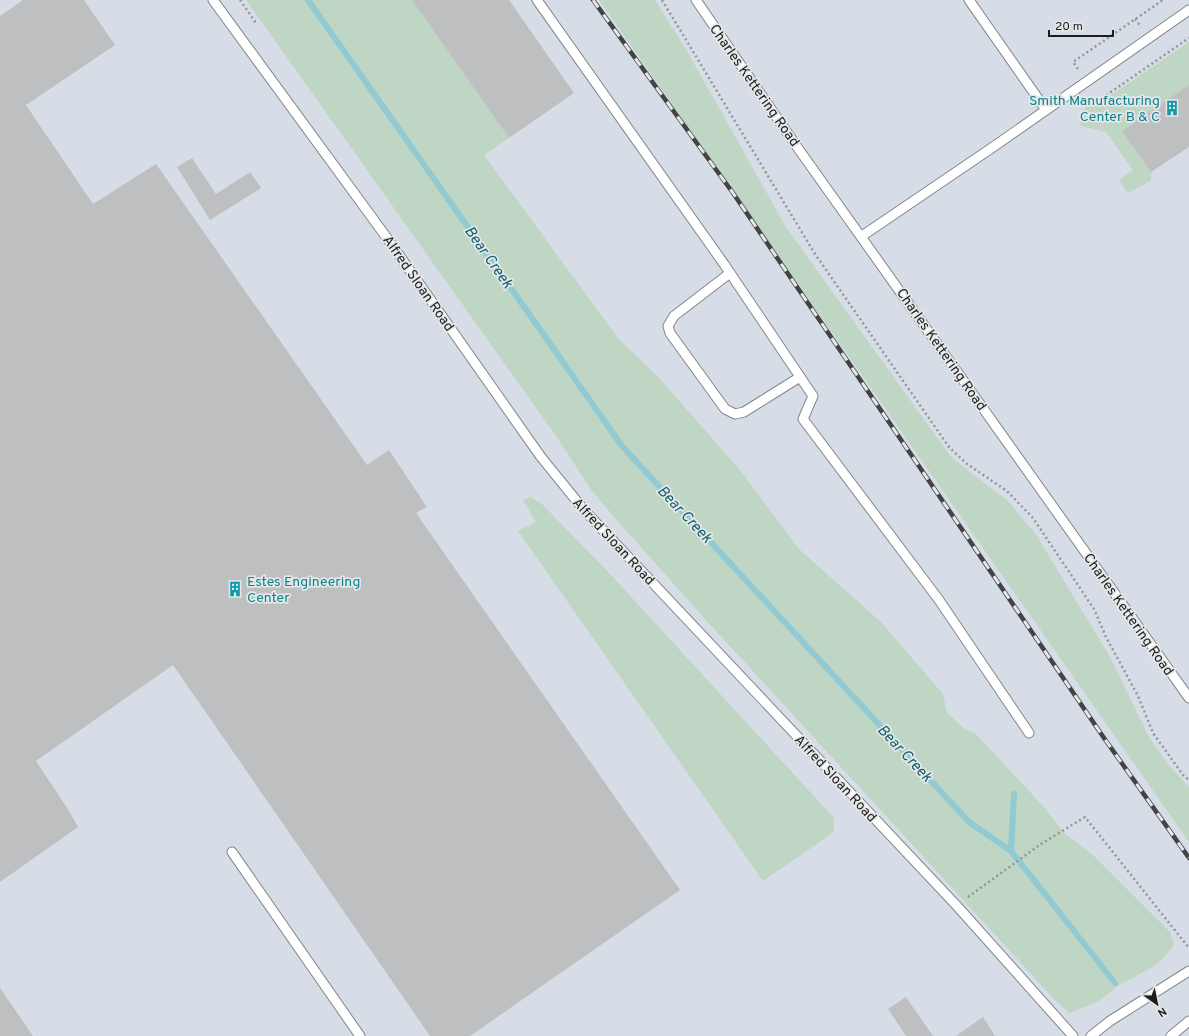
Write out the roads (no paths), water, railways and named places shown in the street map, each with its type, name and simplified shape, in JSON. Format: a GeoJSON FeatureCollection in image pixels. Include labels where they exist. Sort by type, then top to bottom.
{"type":"FeatureCollection","features":[{"type":"Feature","properties":{"kind":"lane","name":"Alfred Sloan Road"},"geometry":{"type":"LineString","coordinates":[[213,0],[387,238],[541,457],[584,510],[957,906],[1073,1036]]}},
{"type":"Feature","properties":{"kind":"lane"},"geometry":{"type":"LineString","coordinates":[[537,0],[730,273],[813,396],[803,419],[939,600],[1029,733]]}},
{"type":"Feature","properties":{"kind":"lane","name":"Charles Kettering Road"},"geometry":{"type":"LineString","coordinates":[[696,0],[796,144],[1189,698]]}},
{"type":"Feature","properties":{"kind":"lane"},"geometry":{"type":"LineString","coordinates":[[969,0],[1046,110]]}},
{"type":"Feature","properties":{"kind":"lane"},"geometry":{"type":"LineString","coordinates":[[862,236],[1189,10]]}},
{"type":"Feature","properties":{"kind":"lane"},"geometry":{"type":"LineString","coordinates":[[730,273],[674,316],[668,326],[670,333],[725,409],[735,414],[744,412],[800,377]]}},
{"type":"Feature","properties":{"kind":"lane"},"geometry":{"type":"LineString","coordinates":[[232,852],[360,1036]]}},
{"type":"Feature","properties":{"kind":"lane"},"geometry":{"type":"LineString","coordinates":[[1091,1036],[1110,1021],[1189,971]]}},
{"type":"Feature","properties":{"kind":"lane"},"geometry":{"type":"LineString","coordinates":[[1171,1036],[1186,1023]]}},
{"type":"Feature","properties":{"kind":"waterway","name":"Bear Creek"},"geometry":{"type":"LineString","coordinates":[[308,0],[622,446],[969,822],[1011,851],[1115,983]]}},
{"type":"Feature","properties":{"kind":"waterway"},"geometry":{"type":"LineString","coordinates":[[1011,851],[1014,794]]}},
{"type":"Feature","properties":{"kind":"railway"},"geometry":{"type":"LineString","coordinates":[[593,0],[733,193],[1104,738],[1189,858]]}},
{"type":"Feature","properties":{"kind":"place","name":"Smith Manufacturing Center B & C"},"geometry":{"type":"Point","coordinates":[1172,108]}},
{"type":"Feature","properties":{"kind":"place","name":"Estes Engineering Center"},"geometry":{"type":"Point","coordinates":[235,589]}}]}
